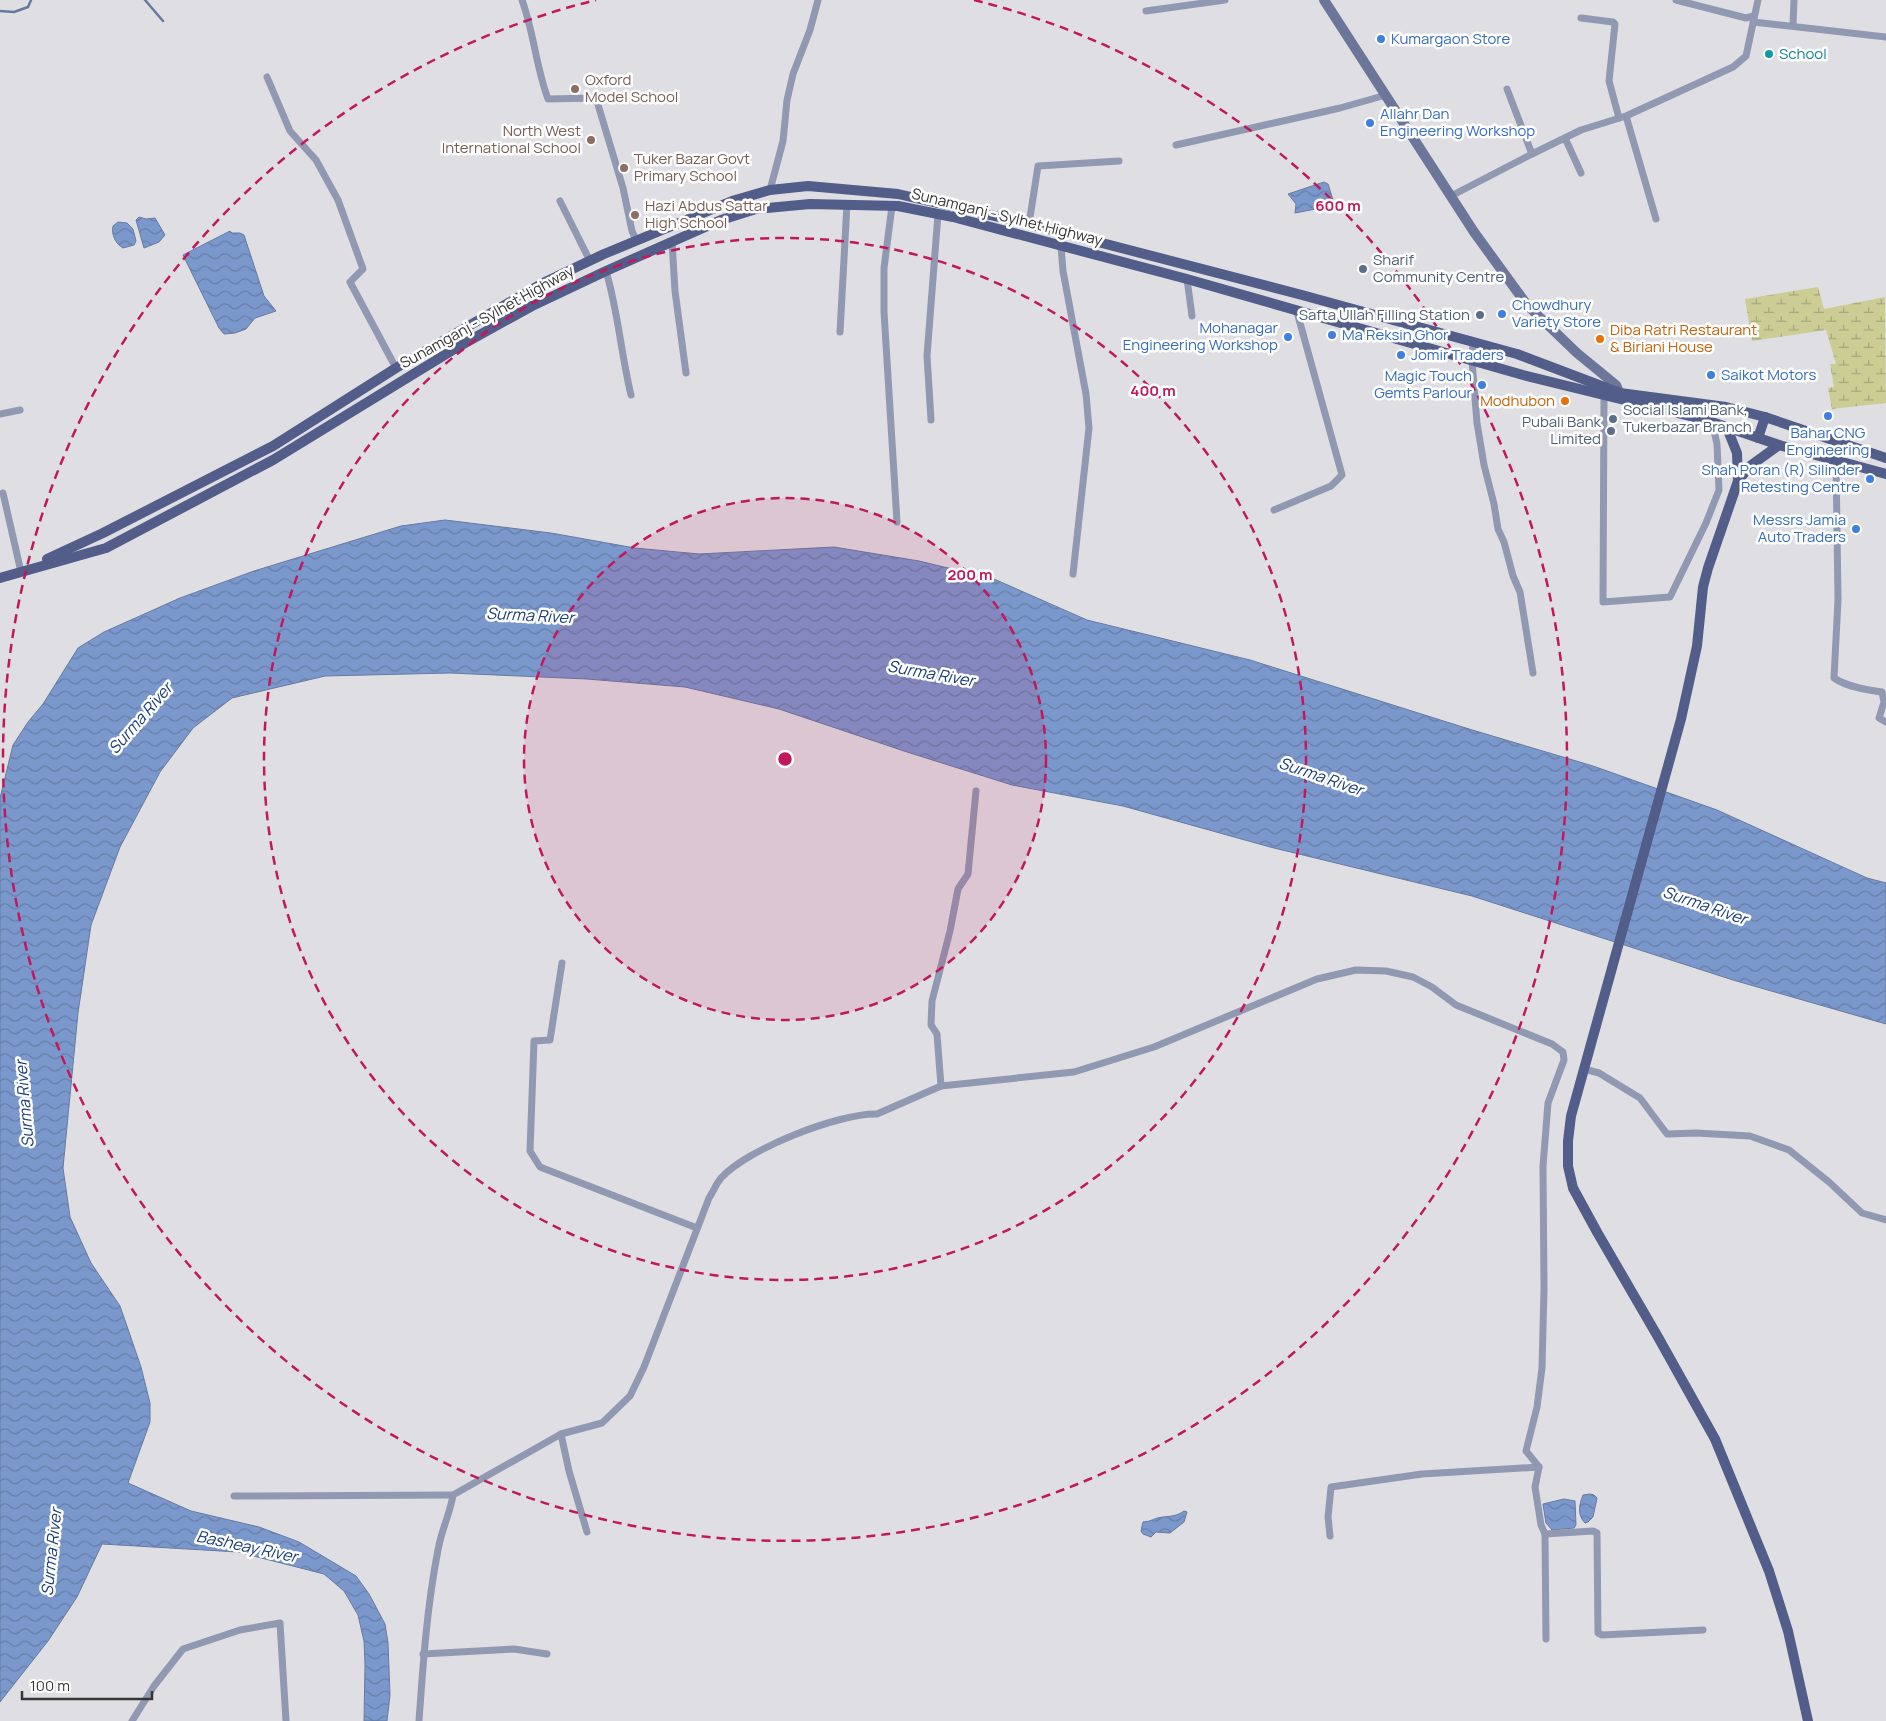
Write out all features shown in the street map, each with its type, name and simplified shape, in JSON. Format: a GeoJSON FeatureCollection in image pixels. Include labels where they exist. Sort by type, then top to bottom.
{"type":"FeatureCollection","features":[{"type":"Feature","properties":{"kind":"main road"},"geometry":{"type":"LineString","coordinates":[[1324,0],[1474,232],[1526,305],[1577,353],[1616,385],[1621,396]]}},
{"type":"Feature","properties":{"kind":"main road","name":"Sunamganj - Sylhet Highway"},"geometry":{"type":"LineString","coordinates":[[21,572],[103,533],[274,446],[396,368],[543,283],[636,240],[732,201],[770,190],[808,186],[898,194],[1029,224],[1371,314],[1517,354],[1621,396],[1712,422],[1780,445],[1886,474]]}},
{"type":"Feature","properties":{"kind":"main road","name":"Sunamganj - Sylhet Highway"},"geometry":{"type":"LineString","coordinates":[[0,578],[106,548],[274,460],[456,348],[532,306],[606,271],[721,220],[756,209],[810,204],[892,206],[938,214],[1286,306],[1297,312],[1604,396],[1621,396],[1726,407],[1765,417],[1886,458]]}},
{"type":"Feature","properties":{"kind":"main road"},"geometry":{"type":"LineString","coordinates":[[1367,330],[1371,314]]}},
{"type":"Feature","properties":{"kind":"main road"},"geometry":{"type":"LineString","coordinates":[[1512,372],[1517,354]]}},
{"type":"Feature","properties":{"kind":"main road"},"geometry":{"type":"LineString","coordinates":[[1758,438],[1765,417]]}},
{"type":"Feature","properties":{"kind":"main road"},"geometry":{"type":"LineString","coordinates":[[1728,428],[1737,453],[1738,481]]}},
{"type":"Feature","properties":{"kind":"main road"},"geometry":{"type":"LineString","coordinates":[[1780,445],[1750,466],[1738,481],[1708,568],[1704,587],[1698,646],[1681,719],[1571,1116],[1568,1166],[1573,1188],[1715,1439],[1769,1570],[1788,1631],[1808,1721]]}},
{"type":"Feature","properties":{"kind":"street"},"geometry":{"type":"LineString","coordinates":[[522,0],[531,24],[543,85],[548,99],[596,98],[636,240]]}},
{"type":"Feature","properties":{"kind":"street"},"geometry":{"type":"LineString","coordinates":[[770,190],[783,142],[793,74],[810,30],[818,0]]}},
{"type":"Feature","properties":{"kind":"street"},"geometry":{"type":"LineString","coordinates":[[1146,11],[1225,0]]}},
{"type":"Feature","properties":{"kind":"street"},"geometry":{"type":"LineString","coordinates":[[1676,0],[1746,18],[1793,26],[1886,37]]}},
{"type":"Feature","properties":{"kind":"street"},"geometry":{"type":"LineString","coordinates":[[1451,196],[1582,130],[1622,117],[1733,67],[1746,56],[1758,0]]}},
{"type":"Feature","properties":{"kind":"street"},"geometry":{"type":"LineString","coordinates":[[1793,26],[1794,0]]}},
{"type":"Feature","properties":{"kind":"street"},"geometry":{"type":"LineString","coordinates":[[1581,18],[1613,22],[1615,24],[1609,81],[1656,219]]}},
{"type":"Feature","properties":{"kind":"street"},"geometry":{"type":"LineString","coordinates":[[267,77],[290,131],[316,160],[338,200],[363,269],[350,282],[396,368]]}},
{"type":"Feature","properties":{"kind":"street"},"geometry":{"type":"LineString","coordinates":[[1507,89],[1532,154]]}},
{"type":"Feature","properties":{"kind":"street"},"geometry":{"type":"LineString","coordinates":[[1176,145],[1340,108],[1386,94]]}},
{"type":"Feature","properties":{"kind":"street"},"geometry":{"type":"LineString","coordinates":[[1565,138],[1582,173]]}},
{"type":"Feature","properties":{"kind":"street"},"geometry":{"type":"LineString","coordinates":[[1029,224],[1038,166],[1119,161]]}},
{"type":"Feature","properties":{"kind":"street"},"geometry":{"type":"LineString","coordinates":[[560,201],[590,260]]}},
{"type":"Feature","properties":{"kind":"street"},"geometry":{"type":"LineString","coordinates":[[840,332],[847,204]]}},
{"type":"Feature","properties":{"kind":"street"},"geometry":{"type":"LineString","coordinates":[[892,206],[884,268],[884,312],[897,522]]}},
{"type":"Feature","properties":{"kind":"street"},"geometry":{"type":"LineString","coordinates":[[931,420],[927,356],[938,214]]}},
{"type":"Feature","properties":{"kind":"street"},"geometry":{"type":"LineString","coordinates":[[672,241],[675,291],[686,373]]}},
{"type":"Feature","properties":{"kind":"street"},"geometry":{"type":"LineString","coordinates":[[1061,246],[1063,271],[1086,394],[1089,428],[1073,574]]}},
{"type":"Feature","properties":{"kind":"street"},"geometry":{"type":"LineString","coordinates":[[606,271],[631,395]]}},
{"type":"Feature","properties":{"kind":"street"},"geometry":{"type":"LineString","coordinates":[[1187,279],[1192,316]]}},
{"type":"Feature","properties":{"kind":"street"},"geometry":{"type":"LineString","coordinates":[[1274,510],[1330,486],[1342,475],[1297,312]]}},
{"type":"Feature","properties":{"kind":"street"},"geometry":{"type":"LineString","coordinates":[[1473,342],[1472,361],[1477,423],[1484,465],[1498,529],[1520,592],[1533,673]]}},
{"type":"Feature","properties":{"kind":"street"},"geometry":{"type":"LineString","coordinates":[[1604,396],[1603,602],[1670,597],[1706,522],[1719,490],[1717,444],[1712,422]]}},
{"type":"Feature","properties":{"kind":"street"},"geometry":{"type":"LineString","coordinates":[[0,414],[20,410]]}},
{"type":"Feature","properties":{"kind":"street"},"geometry":{"type":"LineString","coordinates":[[1836,460],[1838,600],[1834,678],[1847,684],[1882,692],[1884,702],[1880,718],[1886,722]]}},
{"type":"Feature","properties":{"kind":"street"},"geometry":{"type":"LineString","coordinates":[[3,493],[21,572]]}},
{"type":"Feature","properties":{"kind":"street"},"geometry":{"type":"LineString","coordinates":[[941,1086],[937,1034],[931,1025],[932,1000],[950,931],[958,889],[968,874],[976,792]]}},
{"type":"Feature","properties":{"kind":"street"},"geometry":{"type":"LineString","coordinates":[[562,963],[550,1040],[534,1041],[530,1151],[540,1168],[697,1228]]}},
{"type":"Feature","properties":{"kind":"street"},"geometry":{"type":"LineString","coordinates":[[234,1496],[453,1494],[561,1434],[602,1423],[630,1396],[644,1367],[709,1198],[721,1178],[738,1164],[778,1142],[800,1133],[822,1125],[868,1114],[877,1114],[941,1086],[1074,1072],[1154,1047],[1317,979],[1356,970],[1386,971],[1414,977],[1432,987],[1456,1005],[1552,1044],[1563,1052],[1564,1060],[1548,1103],[1544,1166],[1542,1368],[1537,1407],[1526,1451],[1539,1467]]}},
{"type":"Feature","properties":{"kind":"street"},"geometry":{"type":"LineString","coordinates":[[1584,1069],[1599,1073],[1640,1098],[1667,1134],[1696,1133],[1750,1136],[1789,1150],[1829,1182],[1862,1213],[1886,1220]]}},
{"type":"Feature","properties":{"kind":"street"},"geometry":{"type":"LineString","coordinates":[[561,1434],[587,1532]]}},
{"type":"Feature","properties":{"kind":"street"},"geometry":{"type":"LineString","coordinates":[[1539,1467],[1535,1487],[1541,1525],[1546,1534],[1546,1639]]}},
{"type":"Feature","properties":{"kind":"street"},"geometry":{"type":"LineString","coordinates":[[1330,1536],[1328,1517],[1331,1487],[1422,1474],[1539,1467]]}},
{"type":"Feature","properties":{"kind":"street"},"geometry":{"type":"LineString","coordinates":[[419,1721],[424,1654],[438,1548],[452,1506],[453,1494]]}},
{"type":"Feature","properties":{"kind":"street"},"geometry":{"type":"LineString","coordinates":[[1546,1534],[1597,1533],[1598,1633],[1602,1635],[1703,1630]]}},
{"type":"Feature","properties":{"kind":"street"},"geometry":{"type":"LineString","coordinates":[[132,1721],[154,1686],[183,1649],[240,1630],[280,1623],[286,1721]]}},
{"type":"Feature","properties":{"kind":"street"},"geometry":{"type":"LineString","coordinates":[[424,1654],[514,1649],[547,1654]]}},
{"type":"Feature","properties":{"kind":"green space"},"geometry":{"type":"Polygon","coordinates":[[[1818,287],[1824,309],[1885,297],[1886,403],[1832,409],[1828,388],[1834,387],[1830,364],[1836,364],[1826,330],[1752,341],[1745,299],[1818,287]]]}},
{"type":"Feature","properties":{"kind":"water"},"geometry":{"type":"Polygon","coordinates":[[[1324,182],[1328,184],[1334,203],[1321,208],[1295,213],[1296,204],[1288,194],[1324,182]]]}},
{"type":"Feature","properties":{"kind":"water"},"geometry":{"type":"Polygon","coordinates":[[[139,217],[146,219],[155,218],[165,235],[159,242],[144,248],[136,220],[139,217]]]}},
{"type":"Feature","properties":{"kind":"water"},"geometry":{"type":"Polygon","coordinates":[[[118,222],[127,223],[133,229],[136,241],[134,245],[123,248],[116,242],[113,236],[113,226],[118,222]]]}},
{"type":"Feature","properties":{"kind":"water"},"geometry":{"type":"Polygon","coordinates":[[[230,231],[244,235],[264,296],[276,311],[255,318],[246,329],[224,334],[219,328],[183,255],[230,231]]]}},
{"type":"Feature","properties":{"kind":"water"},"geometry":{"type":"Polygon","coordinates":[[[445,520],[551,533],[635,548],[699,554],[834,547],[919,561],[994,579],[1087,620],[1250,660],[1593,766],[1717,810],[1867,878],[1886,883],[1886,1024],[1733,980],[1472,896],[1270,847],[1123,806],[1012,785],[779,709],[685,687],[587,679],[450,673],[325,676],[232,698],[193,728],[160,772],[120,847],[91,925],[78,1013],[63,1168],[70,1217],[91,1263],[120,1306],[141,1367],[150,1403],[150,1422],[128,1483],[191,1511],[259,1527],[299,1542],[356,1576],[369,1594],[385,1624],[388,1643],[390,1695],[387,1721],[364,1721],[364,1641],[358,1615],[344,1591],[324,1574],[238,1552],[102,1544],[77,1597],[48,1641],[0,1702],[0,798],[13,745],[43,704],[78,648],[104,632],[180,598],[254,571],[401,526],[445,520]]]}},
{"type":"Feature","properties":{"kind":"water"},"geometry":{"type":"Polygon","coordinates":[[[1590,1494],[1597,1498],[1593,1517],[1585,1523],[1581,1517],[1580,1506],[1583,1495],[1590,1494]]]}},
{"type":"Feature","properties":{"kind":"water"},"geometry":{"type":"Polygon","coordinates":[[[1564,1499],[1575,1501],[1576,1525],[1574,1528],[1552,1530],[1546,1523],[1543,1504],[1564,1499]]]}},
{"type":"Feature","properties":{"kind":"water"},"geometry":{"type":"Polygon","coordinates":[[[1184,1511],[1187,1512],[1184,1522],[1170,1533],[1156,1532],[1151,1537],[1143,1534],[1141,1531],[1143,1522],[1179,1514],[1184,1511]]]}},
{"type":"Feature","properties":{"kind":"waterway"},"geometry":{"type":"LineString","coordinates":[[0,11],[14,12],[28,7],[31,0]]}},
{"type":"Feature","properties":{"kind":"waterway"},"geometry":{"type":"LineString","coordinates":[[145,0],[163,21]]}},
{"type":"Feature","properties":{"kind":"place","name":"Kumargaon Store"},"geometry":{"type":"Point","coordinates":[1381,39]}},
{"type":"Feature","properties":{"kind":"place","name":"School"},"geometry":{"type":"Point","coordinates":[1769,54]}},
{"type":"Feature","properties":{"kind":"place","name":"Oxford Model School"},"geometry":{"type":"Point","coordinates":[575,89]}},
{"type":"Feature","properties":{"kind":"place","name":"Allahr Dan Engineering Workshop"},"geometry":{"type":"Point","coordinates":[1370,123]}},
{"type":"Feature","properties":{"kind":"place","name":"North West International School"},"geometry":{"type":"Point","coordinates":[591,140]}},
{"type":"Feature","properties":{"kind":"place","name":"Tuker Bazar Govt Primary School"},"geometry":{"type":"Point","coordinates":[624,168]}},
{"type":"Feature","properties":{"kind":"place","name":"Hazi Abdus Sattar High School"},"geometry":{"type":"Point","coordinates":[635,215]}},
{"type":"Feature","properties":{"kind":"place","name":"Sharif Community Centre"},"geometry":{"type":"Point","coordinates":[1363,269]}},
{"type":"Feature","properties":{"kind":"place","name":"Chowdhury Variety Store"},"geometry":{"type":"Point","coordinates":[1502,314]}},
{"type":"Feature","properties":{"kind":"place","name":"Safta Ullah Filling Station"},"geometry":{"type":"Point","coordinates":[1480,315]}},
{"type":"Feature","properties":{"kind":"place","name":"Ma Reksin Ghor"},"geometry":{"type":"Point","coordinates":[1332,335]}},
{"type":"Feature","properties":{"kind":"place","name":"Mohanagar Engineering Workshop"},"geometry":{"type":"Point","coordinates":[1288,337]}},
{"type":"Feature","properties":{"kind":"place","name":"Diba Ratri Restaurant & Biriani House"},"geometry":{"type":"Point","coordinates":[1600,339]}},
{"type":"Feature","properties":{"kind":"place","name":"Jomir Traders"},"geometry":{"type":"Point","coordinates":[1401,355]}},
{"type":"Feature","properties":{"kind":"place","name":"Saikot Motors"},"geometry":{"type":"Point","coordinates":[1711,375]}},
{"type":"Feature","properties":{"kind":"place","name":"Magic Touch Gemts Parlour"},"geometry":{"type":"Point","coordinates":[1482,385]}},
{"type":"Feature","properties":{"kind":"place","name":"Modhubon"},"geometry":{"type":"Point","coordinates":[1565,401]}},
{"type":"Feature","properties":{"kind":"place","name":"Bahar CNG Engineering"},"geometry":{"type":"Point","coordinates":[1828,416]}},
{"type":"Feature","properties":{"kind":"place","name":"Social Islami Bank, Tukerbazar Branch"},"geometry":{"type":"Point","coordinates":[1613,419]}},
{"type":"Feature","properties":{"kind":"place","name":"Pubali Bank Limited"},"geometry":{"type":"Point","coordinates":[1611,431]}},
{"type":"Feature","properties":{"kind":"place","name":"Shah Poran (R) Silinder Retesting Centre"},"geometry":{"type":"Point","coordinates":[1870,479]}},
{"type":"Feature","properties":{"kind":"place","name":"Messrs Jamia Auto Traders"},"geometry":{"type":"Point","coordinates":[1856,529]}},
{"type":"Feature","properties":{"kind":"water label","name":"Surma River"},"geometry":{"type":"Point","coordinates":[530,615]}},
{"type":"Feature","properties":{"kind":"water label","name":"Surma River"},"geometry":{"type":"Point","coordinates":[931,673]}},
{"type":"Feature","properties":{"kind":"water label","name":"Surma River"},"geometry":{"type":"Point","coordinates":[140,718]}},
{"type":"Feature","properties":{"kind":"water label","name":"Surma River"},"geometry":{"type":"Point","coordinates":[1321,776]}},
{"type":"Feature","properties":{"kind":"water label","name":"Surma River"},"geometry":{"type":"Point","coordinates":[1705,905]}},
{"type":"Feature","properties":{"kind":"water label","name":"Surma River"},"geometry":{"type":"Point","coordinates":[24,1104]}},
{"type":"Feature","properties":{"kind":"water label","name":"Basheay River"},"geometry":{"type":"Point","coordinates":[247,1546]}},
{"type":"Feature","properties":{"kind":"water label","name":"Surma River"},"geometry":{"type":"Point","coordinates":[51,1552]}}]}
